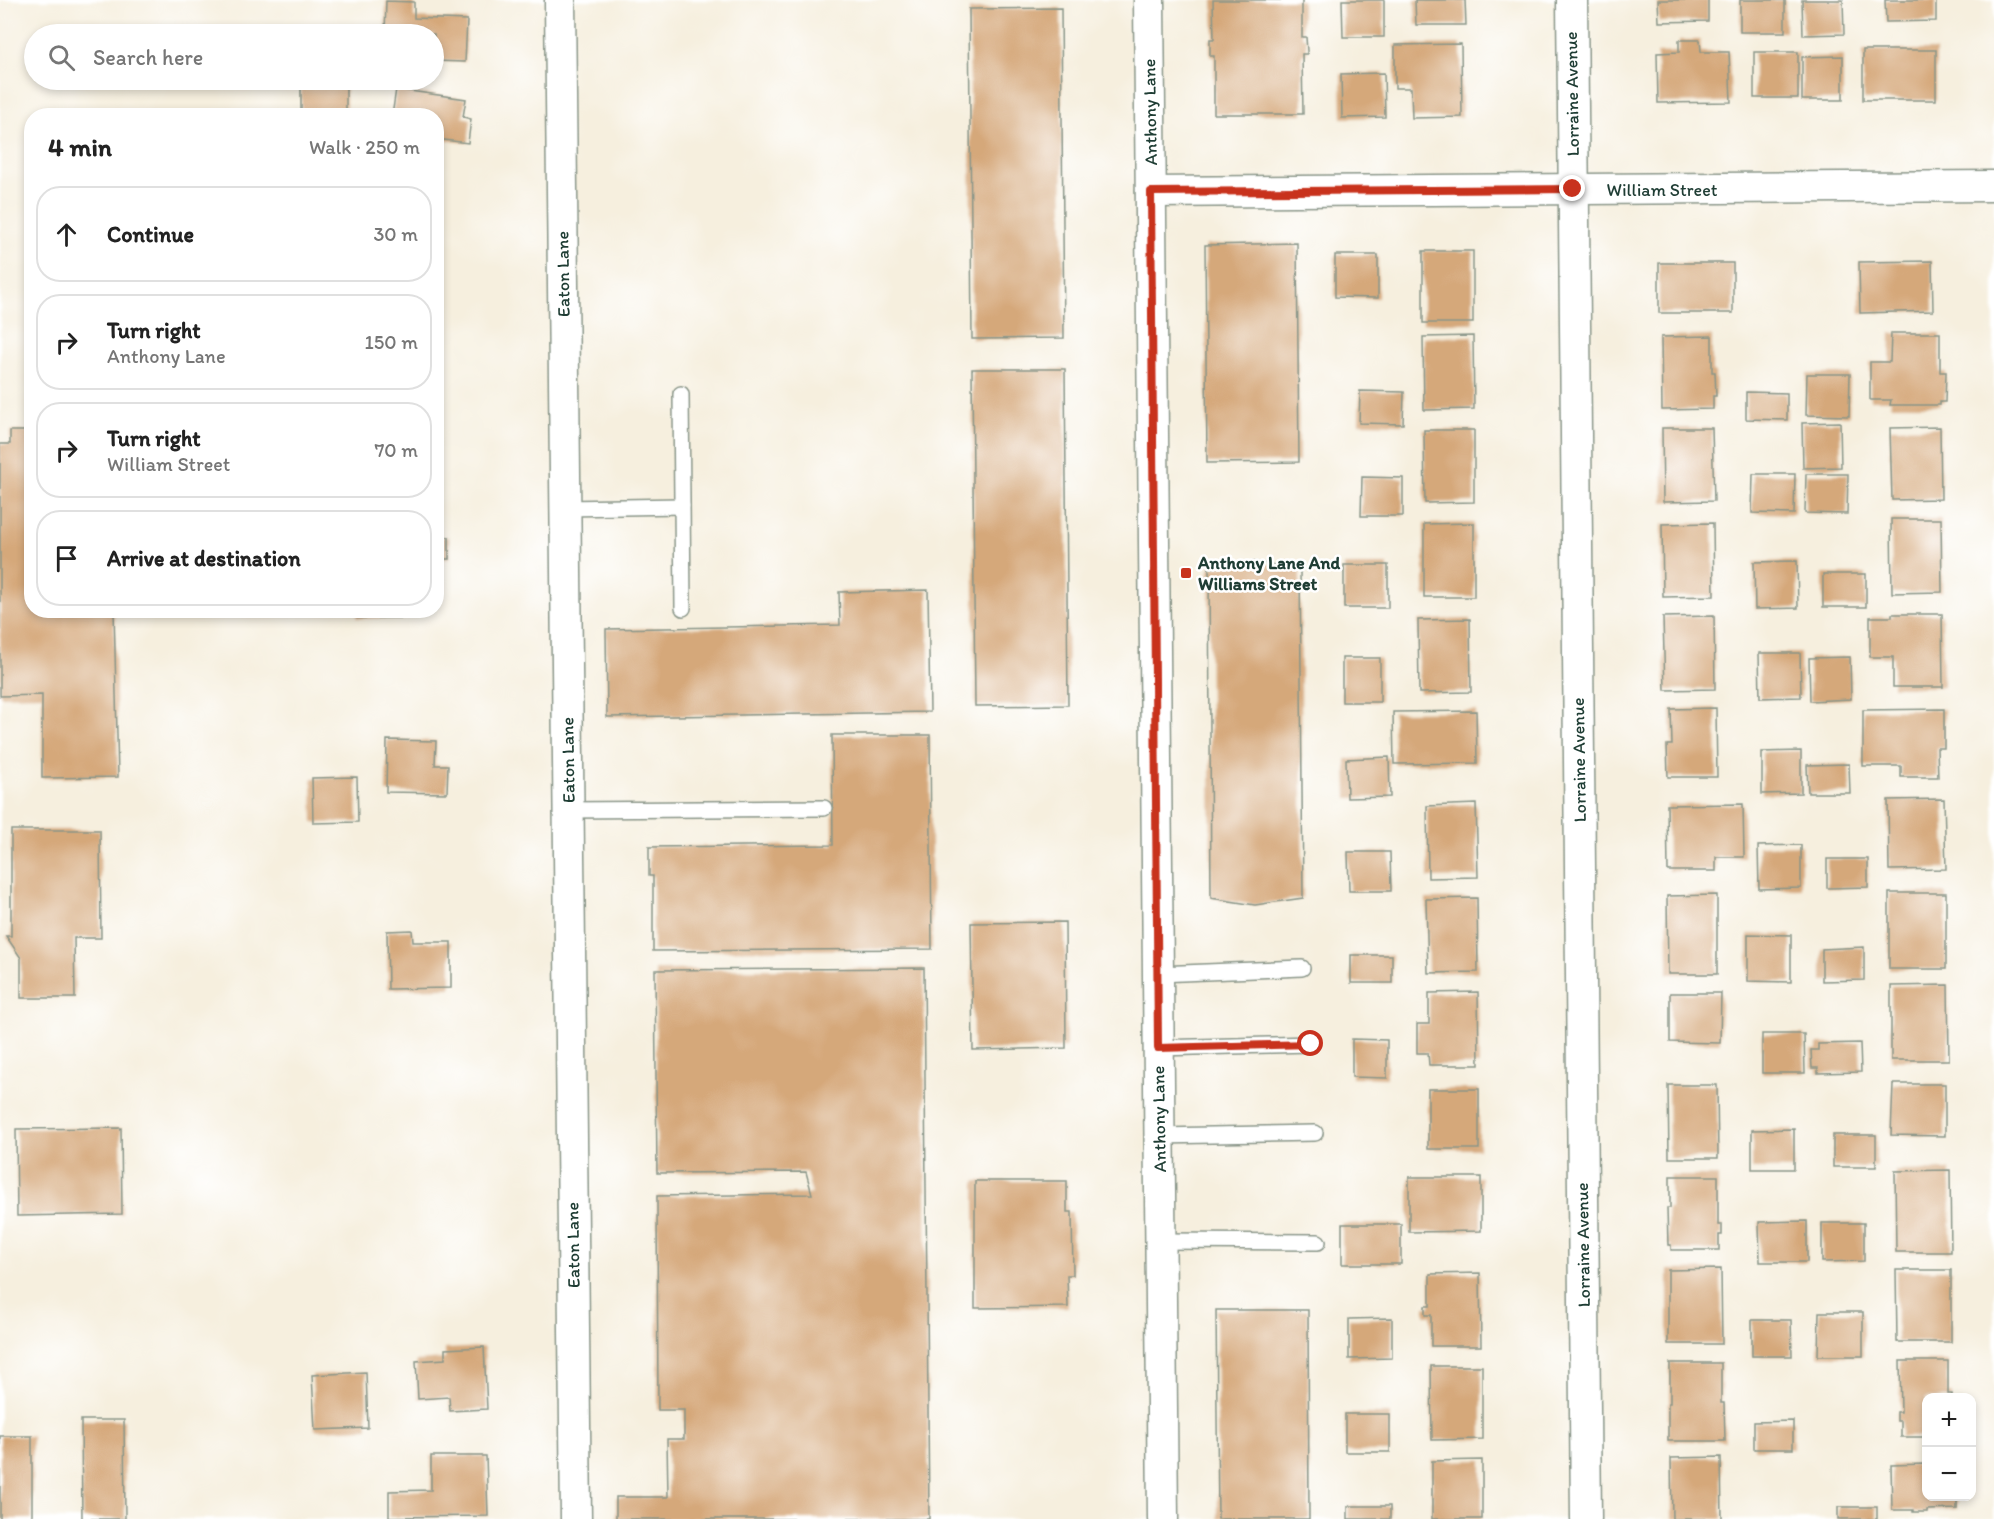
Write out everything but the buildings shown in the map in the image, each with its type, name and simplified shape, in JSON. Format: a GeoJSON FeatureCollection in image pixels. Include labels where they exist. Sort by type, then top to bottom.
{"type":"FeatureCollection","features":[{"type":"Feature","properties":{"kind":"street","name":"Eaton Lane"},"geometry":{"type":"LineString","coordinates":[[560,0],[576,1519]]}},
{"type":"Feature","properties":{"kind":"street","name":"Anthony Lane"},"geometry":{"type":"LineString","coordinates":[[1149,0],[1163,1519]]}},
{"type":"Feature","properties":{"kind":"street","name":"Lorraine Avenue"},"geometry":{"type":"LineString","coordinates":[[1572,0],[1586,1519]]}},
{"type":"Feature","properties":{"kind":"street","name":"William Street"},"geometry":{"type":"LineString","coordinates":[[1151,192],[1994,186]]}},
{"type":"Feature","properties":{"kind":"lane"},"geometry":{"type":"LineString","coordinates":[[681,394],[683,608]]}},
{"type":"Feature","properties":{"kind":"lane"},"geometry":{"type":"LineString","coordinates":[[565,508],[682,506]]}},
{"type":"Feature","properties":{"kind":"lane"},"geometry":{"type":"LineString","coordinates":[[568,810],[824,808]]}},
{"type":"Feature","properties":{"kind":"lane"},"geometry":{"type":"LineString","coordinates":[[1158,974],[1302,968]]}},
{"type":"Feature","properties":{"kind":"lane"},"geometry":{"type":"LineString","coordinates":[[1158,1048],[1311,1044]]}},
{"type":"Feature","properties":{"kind":"lane"},"geometry":{"type":"LineString","coordinates":[[1159,1136],[1315,1133]]}},
{"type":"Feature","properties":{"kind":"lane"},"geometry":{"type":"LineString","coordinates":[[1160,1241],[1318,1242]]}},
{"type":"Feature","properties":{"kind":"place","name":"Anthony Lane And Williams Street"},"geometry":{"type":"Point","coordinates":[1186,573]}},
{"type":"Feature","properties":{"kind":"route"},"geometry":{"type":"LineString","coordinates":[[1311,1044],[1158,1048],[1151,192],[1573,189]]}}]}
